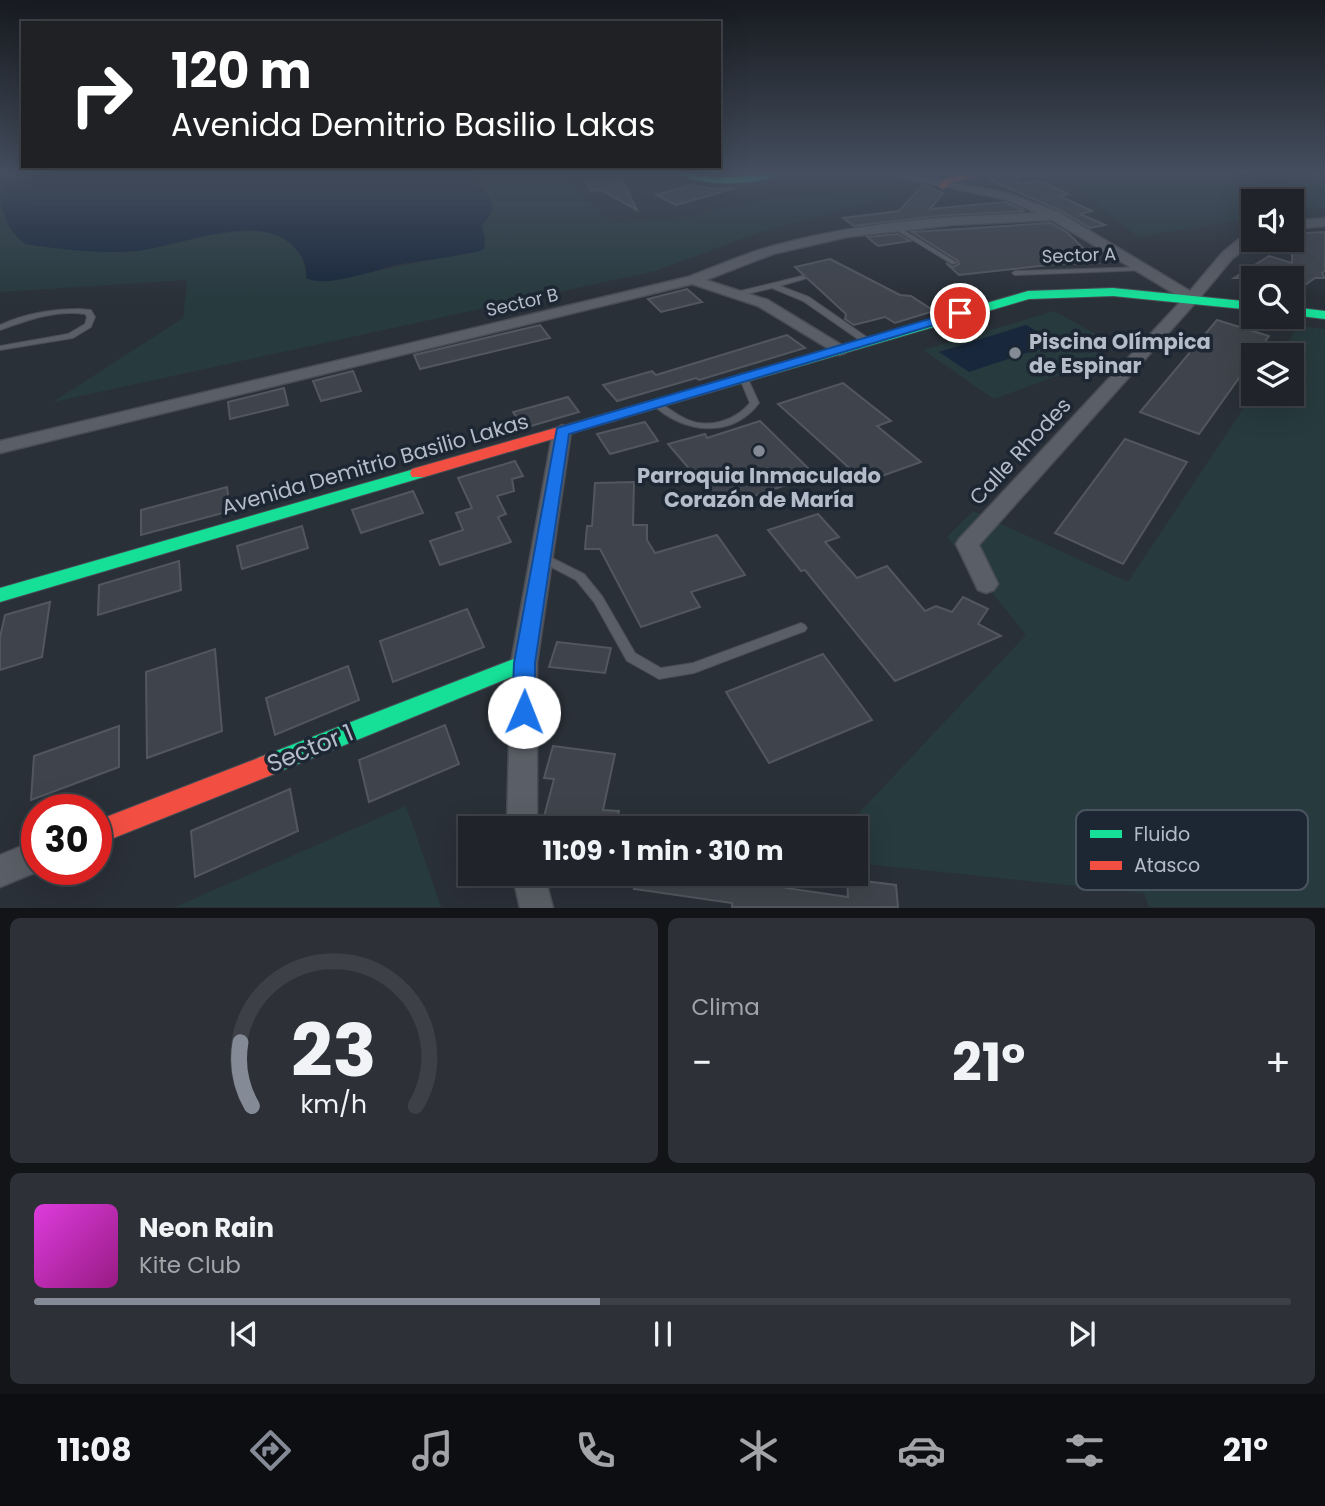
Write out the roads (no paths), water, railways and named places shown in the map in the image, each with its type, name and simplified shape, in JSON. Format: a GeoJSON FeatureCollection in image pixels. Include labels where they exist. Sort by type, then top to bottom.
{"type":"FeatureCollection","features":[{"type":"Feature","properties":{"kind":"street"},"geometry":{"type":"LineString","coordinates":[[1052,214],[1192,298]]}},
{"type":"Feature","properties":{"kind":"street","name":"Sector B"},"geometry":{"type":"LineString","coordinates":[[0,447],[694,280],[782,247],[895,227],[1056,216]]}},
{"type":"Feature","properties":{"kind":"street"},"geometry":{"type":"LineString","coordinates":[[1304,224],[1325,222]]}},
{"type":"Feature","properties":{"kind":"street","name":"Calle Rhodes"},"geometry":{"type":"LineString","coordinates":[[986,584],[967,544],[1192,298],[1220,262],[1241,244]]}},
{"type":"Feature","properties":{"kind":"street"},"geometry":{"type":"LineString","coordinates":[[694,280],[776,309],[839,350]]}},
{"type":"Feature","properties":{"kind":"street","name":"Avenida Demitrio Basilio Lakas"},"geometry":{"type":"LineString","coordinates":[[0,595],[1028,295],[1111,290],[1241,304]]}},
{"type":"Feature","properties":{"kind":"street"},"geometry":{"type":"LineString","coordinates":[[1304,312],[1325,315]]}},
{"type":"Feature","properties":{"kind":"street"},"geometry":{"type":"LineString","coordinates":[[522,816],[524,663],[562,431]]}},
{"type":"Feature","properties":{"kind":"street","name":"Sector 1"},"geometry":{"type":"LineString","coordinates":[[112,827],[524,663]]}},
{"type":"Feature","properties":{"kind":"street"},"geometry":{"type":"LineString","coordinates":[[0,871],[21,862]]}},
{"type":"Feature","properties":{"kind":"street"},"geometry":{"type":"LineString","coordinates":[[531,886],[537,908]]}},
{"type":"Feature","properties":{"kind":"lane"},"geometry":{"type":"LineString","coordinates":[[895,227],[954,263]]}},
{"type":"Feature","properties":{"kind":"lane","name":"Sector A"},"geometry":{"type":"LineString","coordinates":[[1014,273],[1144,269]]}},
{"type":"Feature","properties":{"kind":"lane"},"geometry":{"type":"LineString","coordinates":[[739,294],[802,278]]}},
{"type":"Feature","properties":{"kind":"lane"},"geometry":{"type":"LineString","coordinates":[[772,285],[806,299],[868,341]]}},
{"type":"Feature","properties":{"kind":"lane"},"geometry":{"type":"LineString","coordinates":[[0,328],[19,320],[76,309],[88,312],[91,317],[88,326],[70,336],[0,348]]}},
{"type":"Feature","properties":{"kind":"lane"},"geometry":{"type":"LineString","coordinates":[[655,404],[687,423],[708,426],[731,422],[748,414],[755,403],[744,379]]}},
{"type":"Feature","properties":{"kind":"lane"},"geometry":{"type":"LineString","coordinates":[[541,557],[580,577],[598,599],[631,657],[659,674],[694,668],[802,628]]}},
{"type":"Feature","properties":{"kind":"water"},"geometry":{"type":"Polygon","coordinates":[[[5,214],[490,214],[482,226],[484,249],[326,281],[306,278],[304,262],[296,249],[280,237],[262,232],[217,233],[150,248],[105,252],[25,244],[11,229],[5,214]]]}},
{"type":"Feature","properties":{"kind":"water"},"geometry":{"type":"Polygon","coordinates":[[[1026,325],[1057,343],[969,372],[939,352],[1026,325]]]}},
{"type":"Feature","properties":{"kind":"place","name":"Piscina Olímpica de Espinar"},"geometry":{"type":"Point","coordinates":[1015,353]}},
{"type":"Feature","properties":{"kind":"place","name":"Parroquia Inmaculado Corazón de María"},"geometry":{"type":"Point","coordinates":[759,451]}}]}
